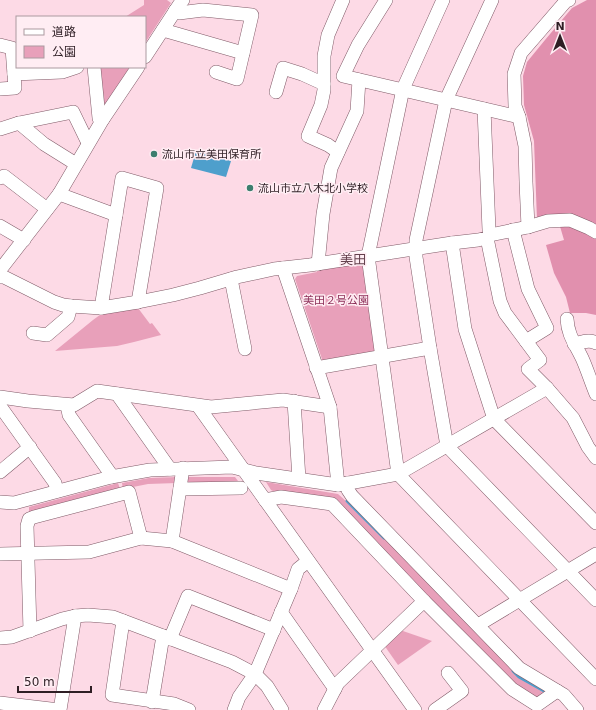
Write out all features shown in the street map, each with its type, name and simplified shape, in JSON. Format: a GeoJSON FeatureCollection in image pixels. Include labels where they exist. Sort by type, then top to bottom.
{"type":"FeatureCollection","features":[{"type":"Feature","properties":{"kind":"street"},"geometry":{"type":"LineString","coordinates":[[146,56],[183,0]]}},
{"type":"Feature","properties":{"kind":"street"},"geometry":{"type":"LineString","coordinates":[[338,152],[328,145],[308,136],[321,105],[324,84],[324,56],[328,36],[343,0]]}},
{"type":"Feature","properties":{"kind":"street"},"geometry":{"type":"LineString","coordinates":[[386,0],[358,45],[343,76],[519,117]]}},
{"type":"Feature","properties":{"kind":"street"},"geometry":{"type":"LineString","coordinates":[[443,0],[403,89],[368,256],[398,474],[596,679]]}},
{"type":"Feature","properties":{"kind":"street"},"geometry":{"type":"LineString","coordinates":[[492,0],[446,100],[416,240],[416,257],[430,348],[447,446],[596,600]]}},
{"type":"Feature","properties":{"kind":"street"},"geometry":{"type":"LineString","coordinates":[[528,227],[525,146],[519,117],[515,106],[514,74],[521,53],[567,0]]}},
{"type":"Feature","properties":{"kind":"street"},"geometry":{"type":"LineString","coordinates":[[175,11],[179,13],[203,10],[252,15],[237,79],[216,72]]}},
{"type":"Feature","properties":{"kind":"street"},"geometry":{"type":"LineString","coordinates":[[163,30],[243,52]]}},
{"type":"Feature","properties":{"kind":"street"},"geometry":{"type":"LineString","coordinates":[[0,45],[12,48],[15,88],[0,89]]}},
{"type":"Feature","properties":{"kind":"street"},"geometry":{"type":"LineString","coordinates":[[14,74],[62,72],[74,68]]}},
{"type":"Feature","properties":{"kind":"street"},"geometry":{"type":"LineString","coordinates":[[94,68],[99,118],[103,119]]}},
{"type":"Feature","properties":{"kind":"street"},"geometry":{"type":"LineString","coordinates":[[0,270],[59,194],[88,143],[137,68]]}},
{"type":"Feature","properties":{"kind":"street"},"geometry":{"type":"LineString","coordinates":[[276,92],[283,68],[302,74],[324,84]]}},
{"type":"Feature","properties":{"kind":"street"},"geometry":{"type":"LineString","coordinates":[[318,264],[324,206],[331,168],[357,111],[359,80]]}},
{"type":"Feature","properties":{"kind":"street"},"geometry":{"type":"LineString","coordinates":[[484,109],[488,236],[500,301],[504,313],[540,360],[528,370],[547,388],[573,418],[588,448],[596,458]]}},
{"type":"Feature","properties":{"kind":"street"},"geometry":{"type":"LineString","coordinates":[[0,129],[20,123],[73,112],[88,143]]}},
{"type":"Feature","properties":{"kind":"street"},"geometry":{"type":"LineString","coordinates":[[20,123],[44,144],[76,164]]}},
{"type":"Feature","properties":{"kind":"street"},"geometry":{"type":"LineString","coordinates":[[0,178],[4,176],[47,209]]}},
{"type":"Feature","properties":{"kind":"street"},"geometry":{"type":"LineString","coordinates":[[101,308],[122,178],[157,188],[138,302]]}},
{"type":"Feature","properties":{"kind":"street"},"geometry":{"type":"LineString","coordinates":[[59,194],[116,215]]}},
{"type":"Feature","properties":{"kind":"street"},"geometry":{"type":"LineString","coordinates":[[0,277],[4,277],[63,305],[101,308],[138,302],[193,290],[274,269],[318,264],[478,240],[488,236],[548,221],[570,220],[596,232]]}},
{"type":"Feature","properties":{"kind":"street"},"geometry":{"type":"LineString","coordinates":[[0,226],[24,240]]}},
{"type":"Feature","properties":{"kind":"street"},"geometry":{"type":"LineString","coordinates":[[513,230],[528,289],[547,328],[526,341]]}},
{"type":"Feature","properties":{"kind":"street"},"geometry":{"type":"LineString","coordinates":[[452,243],[465,328],[494,419],[596,523]]}},
{"type":"Feature","properties":{"kind":"street"},"geometry":{"type":"LineString","coordinates":[[283,268],[330,407],[343,484],[352,496],[519,668],[564,695],[577,710]]}},
{"type":"Feature","properties":{"kind":"street"},"geometry":{"type":"LineString","coordinates":[[231,279],[245,350]]}},
{"type":"Feature","properties":{"kind":"street"},"geometry":{"type":"LineString","coordinates":[[34,333],[47,335],[68,317],[71,306]]}},
{"type":"Feature","properties":{"kind":"street"},"geometry":{"type":"LineString","coordinates":[[567,319],[568,328],[574,344],[582,358],[596,394]]}},
{"type":"Feature","properties":{"kind":"street"},"geometry":{"type":"LineString","coordinates":[[574,344],[593,341],[596,343]]}},
{"type":"Feature","properties":{"kind":"street"},"geometry":{"type":"LineString","coordinates":[[316,368],[430,348]]}},
{"type":"Feature","properties":{"kind":"street"},"geometry":{"type":"LineString","coordinates":[[0,502],[14,503],[111,477],[150,470],[232,467],[256,473],[343,484],[398,474],[547,388]]}},
{"type":"Feature","properties":{"kind":"street"},"geometry":{"type":"LineString","coordinates":[[2,401],[74,405],[97,391],[210,407],[283,400],[330,407]]}},
{"type":"Feature","properties":{"kind":"street"},"geometry":{"type":"LineString","coordinates":[[117,394],[177,469],[180,489],[172,541]]}},
{"type":"Feature","properties":{"kind":"street"},"geometry":{"type":"LineString","coordinates":[[2,401],[30,447],[55,483],[57,491]]}},
{"type":"Feature","properties":{"kind":"street"},"geometry":{"type":"LineString","coordinates":[[294,402],[299,479]]}},
{"type":"Feature","properties":{"kind":"street"},"geometry":{"type":"LineString","coordinates":[[67,405],[69,415],[110,473],[111,477]]}},
{"type":"Feature","properties":{"kind":"street"},"geometry":{"type":"LineString","coordinates":[[198,406],[415,710]]}},
{"type":"Feature","properties":{"kind":"street"},"geometry":{"type":"LineString","coordinates":[[0,472],[30,447]]}},
{"type":"Feature","properties":{"kind":"street"},"geometry":{"type":"LineString","coordinates":[[180,489],[240,488]]}},
{"type":"Feature","properties":{"kind":"street"},"geometry":{"type":"LineString","coordinates":[[30,631],[27,553],[27,526],[29,519],[129,492],[141,538]]}},
{"type":"Feature","properties":{"kind":"street"},"geometry":{"type":"LineString","coordinates":[[265,500],[281,496],[332,504],[424,601],[512,689],[538,705],[557,691]]}},
{"type":"Feature","properties":{"kind":"street"},"geometry":{"type":"LineString","coordinates":[[0,554],[89,552],[141,538],[172,541],[291,590]]}},
{"type":"Feature","properties":{"kind":"street"},"geometry":{"type":"LineString","coordinates":[[478,625],[596,554]]}},
{"type":"Feature","properties":{"kind":"street"},"geometry":{"type":"LineString","coordinates":[[234,710],[239,697],[255,674],[291,590],[298,569],[308,561]]}},
{"type":"Feature","properties":{"kind":"street"},"geometry":{"type":"LineString","coordinates":[[152,702],[166,637],[188,596],[274,630]]}},
{"type":"Feature","properties":{"kind":"street"},"geometry":{"type":"LineString","coordinates":[[324,710],[338,683],[424,601]]}},
{"type":"Feature","properties":{"kind":"street"},"geometry":{"type":"LineString","coordinates":[[281,612],[335,689]]}},
{"type":"Feature","properties":{"kind":"street"},"geometry":{"type":"LineString","coordinates":[[0,638],[12,637],[62,619],[75,616],[99,615],[113,617],[232,662],[255,674],[268,686],[282,710]]}},
{"type":"Feature","properties":{"kind":"street"},"geometry":{"type":"LineString","coordinates":[[0,702],[60,710],[75,616]]}},
{"type":"Feature","properties":{"kind":"street"},"geometry":{"type":"LineString","coordinates":[[123,621],[112,695],[174,704],[189,710]]}},
{"type":"Feature","properties":{"kind":"street"},"geometry":{"type":"LineString","coordinates":[[435,710],[462,691],[448,673]]}},
{"type":"Feature","properties":{"kind":"green space"},"geometry":{"type":"Polygon","coordinates":[[[144,0],[167,0],[171,3],[146,41],[146,16],[127,16],[144,5],[144,0]]]}},
{"type":"Feature","properties":{"kind":"green space"},"geometry":{"type":"Polygon","coordinates":[[[98,68],[129,68],[104,106],[98,68]]]}},
{"type":"Feature","properties":{"kind":"green space","name":"美田２号公園"},"geometry":{"type":"Polygon","coordinates":[[[364,263],[376,350],[374,355],[323,362],[295,279],[297,276],[317,272],[317,268],[364,263]]]}},
{"type":"Feature","properties":{"kind":"green space"},"geometry":{"type":"Polygon","coordinates":[[[138,308],[150,324],[152,323],[161,335],[117,346],[55,351],[104,312],[138,308]]]}},
{"type":"Feature","properties":{"kind":"green space"},"geometry":{"type":"Polygon","coordinates":[[[178,477],[177,483],[148,484],[123,489],[122,483],[149,478],[178,477]]]}},
{"type":"Feature","properties":{"kind":"green space"},"geometry":{"type":"Polygon","coordinates":[[[186,477],[235,477],[238,481],[235,485],[187,485],[186,477]]]}},
{"type":"Feature","properties":{"kind":"green space"},"geometry":{"type":"Polygon","coordinates":[[[266,482],[338,494],[346,501],[349,499],[546,690],[545,695],[540,699],[514,687],[340,508],[275,492],[271,490],[266,482]]]}},
{"type":"Feature","properties":{"kind":"green space"},"geometry":{"type":"Polygon","coordinates":[[[118,483],[120,489],[29,513],[29,507],[118,483]]]}},
{"type":"Feature","properties":{"kind":"green space"},"geometry":{"type":"Polygon","coordinates":[[[400,630],[432,641],[398,665],[384,645],[400,630]]]}},
{"type":"Feature","properties":{"kind":"shaded area"},"geometry":{"type":"Polygon","coordinates":[[[587,0],[596,0],[596,228],[537,220],[534,141],[524,105],[523,76],[527,62],[572,8],[587,0]]]}},
{"type":"Feature","properties":{"kind":"shaded area"},"geometry":{"type":"Polygon","coordinates":[[[559,223],[596,235],[596,315],[586,313],[570,313],[566,297],[554,273],[546,245],[564,240],[559,223]]]}},
{"type":"Feature","properties":{"kind":"water"},"geometry":{"type":"Polygon","coordinates":[[[196,151],[231,161],[226,177],[191,168],[196,151]]]}},
{"type":"Feature","properties":{"kind":"waterway"},"geometry":{"type":"LineString","coordinates":[[347,501],[384,538]]}},
{"type":"Feature","properties":{"kind":"waterway"},"geometry":{"type":"LineString","coordinates":[[513,671],[519,677],[544,691]]}},
{"type":"Feature","properties":{"kind":"place","name":"流山市立美田保育所"},"geometry":{"type":"Point","coordinates":[154,154]}},
{"type":"Feature","properties":{"kind":"place","name":"流山市立八木北小学校"},"geometry":{"type":"Point","coordinates":[250,188]}},
{"type":"Feature","properties":{"kind":"district","name":"美田"},"geometry":{"type":"Point","coordinates":[353,259]}}]}
